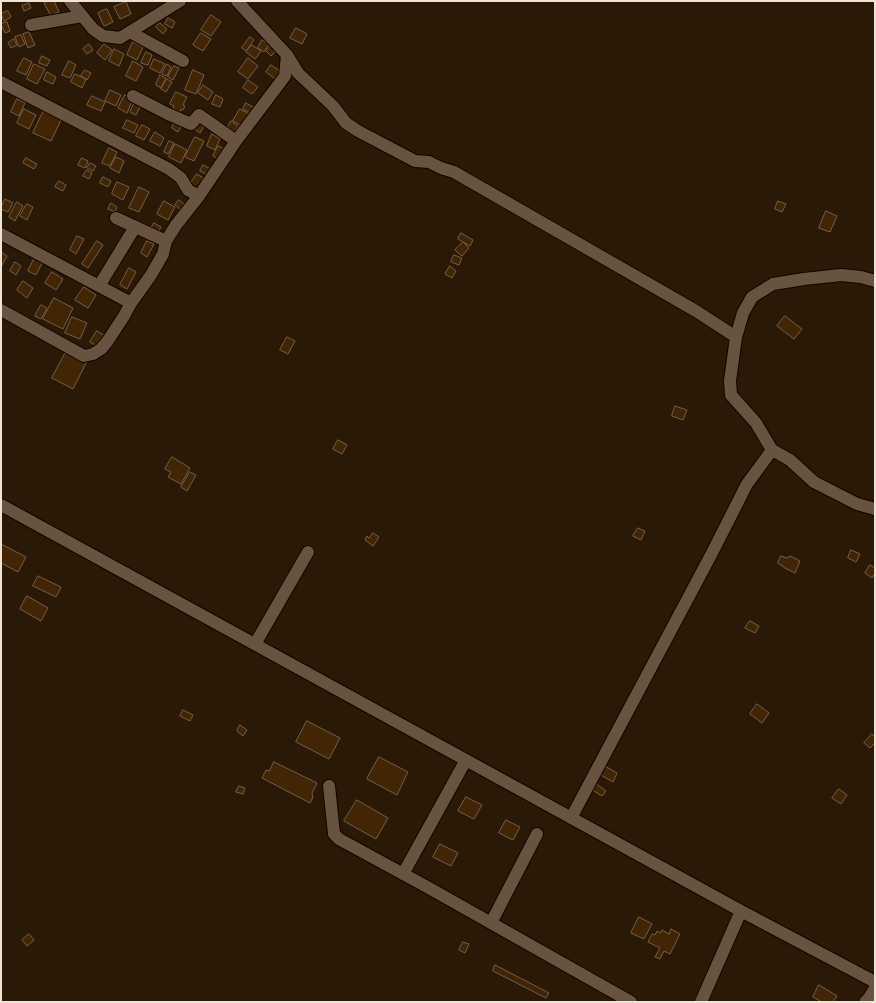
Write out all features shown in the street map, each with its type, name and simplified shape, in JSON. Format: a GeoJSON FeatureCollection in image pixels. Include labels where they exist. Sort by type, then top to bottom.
{"type":"FeatureCollection","features":[{"type":"Feature","properties":{"kind":"street"},"geometry":{"type":"LineString","coordinates":[[70,1],[93,29],[103,36],[120,38],[180,1]]}},
{"type":"Feature","properties":{"kind":"street"},"geometry":{"type":"LineString","coordinates":[[237,1],[287,55],[298,74],[333,106],[346,123],[358,131],[415,161],[429,162],[454,172],[696,311],[736,337]]}},
{"type":"Feature","properties":{"kind":"street"},"geometry":{"type":"LineString","coordinates":[[31,25],[82,16]]}},
{"type":"Feature","properties":{"kind":"street"},"geometry":{"type":"LineString","coordinates":[[130,32],[184,61]]}},
{"type":"Feature","properties":{"kind":"street"},"geometry":{"type":"LineString","coordinates":[[1,310],[84,356],[93,354],[101,349],[108,342],[131,303],[151,275],[163,254],[166,241],[176,225],[199,196],[236,141],[285,76],[287,55]]}},
{"type":"Feature","properties":{"kind":"street"},"geometry":{"type":"LineString","coordinates":[[285,76],[298,74]]}},
{"type":"Feature","properties":{"kind":"street"},"geometry":{"type":"LineString","coordinates":[[1,82],[169,169],[181,178],[188,190],[199,196]]}},
{"type":"Feature","properties":{"kind":"street"},"geometry":{"type":"LineString","coordinates":[[133,96],[191,124],[199,115],[236,141]]}},
{"type":"Feature","properties":{"kind":"street"},"geometry":{"type":"LineString","coordinates":[[116,218],[166,241]]}},
{"type":"Feature","properties":{"kind":"street"},"geometry":{"type":"LineString","coordinates":[[99,286],[135,227]]}},
{"type":"Feature","properties":{"kind":"street"},"geometry":{"type":"LineString","coordinates":[[1,234],[131,303]]}},
{"type":"Feature","properties":{"kind":"street"},"geometry":{"type":"LineString","coordinates":[[875,281],[861,277],[841,275],[773,284],[752,297],[743,313],[736,337],[730,382],[731,394],[756,423],[772,450],[790,460],[814,482],[857,504],[875,509]]}},
{"type":"Feature","properties":{"kind":"street"},"geometry":{"type":"LineString","coordinates":[[571,818],[712,553],[747,484],[772,450]]}},
{"type":"Feature","properties":{"kind":"street"},"geometry":{"type":"LineString","coordinates":[[1,505],[741,911],[875,982]]}},
{"type":"Feature","properties":{"kind":"street"},"geometry":{"type":"LineString","coordinates":[[255,644],[308,552]]}},
{"type":"Feature","properties":{"kind":"street"},"geometry":{"type":"LineString","coordinates":[[404,874],[466,760]]}},
{"type":"Feature","properties":{"kind":"street"},"geometry":{"type":"LineString","coordinates":[[329,786],[334,834],[339,839],[631,1002]]}},
{"type":"Feature","properties":{"kind":"street"},"geometry":{"type":"LineString","coordinates":[[491,923],[537,834]]}},
{"type":"Feature","properties":{"kind":"street"},"geometry":{"type":"LineString","coordinates":[[701,1002],[741,911]]}},
{"type":"Feature","properties":{"kind":"street"},"geometry":{"type":"LineString","coordinates":[[865,1002],[870,998],[875,988]]}},
{"type":"Feature","properties":{"kind":"building"},"geometry":{"type":"Polygon","coordinates":[[[54,1],[59,12],[51,16],[44,3],[54,1]]]}},
{"type":"Feature","properties":{"kind":"building"},"geometry":{"type":"Polygon","coordinates":[[[126,2],[131,14],[120,19],[114,7],[126,2]]]}},
{"type":"Feature","properties":{"kind":"building"},"geometry":{"type":"Polygon","coordinates":[[[29,3],[31,8],[24,11],[22,6],[29,3]]]}},
{"type":"Feature","properties":{"kind":"building"},"geometry":{"type":"Polygon","coordinates":[[[107,9],[113,22],[104,26],[98,13],[107,9]]]}},
{"type":"Feature","properties":{"kind":"building"},"geometry":{"type":"Polygon","coordinates":[[[8,11],[11,17],[4,21],[1,14],[8,11]]]}},
{"type":"Feature","properties":{"kind":"building"},"geometry":{"type":"Polygon","coordinates":[[[211,15],[221,22],[211,36],[201,30],[211,15]]]}},
{"type":"Feature","properties":{"kind":"building"},"geometry":{"type":"Polygon","coordinates":[[[168,18],[175,22],[172,28],[165,24],[168,18]]]}},
{"type":"Feature","properties":{"kind":"building"},"geometry":{"type":"Polygon","coordinates":[[[7,22],[10,31],[5,33],[1,24],[7,22]]]}},
{"type":"Feature","properties":{"kind":"building"},"geometry":{"type":"Polygon","coordinates":[[[160,23],[167,29],[163,34],[156,27],[160,23]]]}},
{"type":"Feature","properties":{"kind":"building"},"geometry":{"type":"Polygon","coordinates":[[[296,28],[307,34],[302,44],[290,38],[296,28]]]}},
{"type":"Feature","properties":{"kind":"building"},"geometry":{"type":"Polygon","coordinates":[[[29,32],[35,45],[28,48],[23,34],[29,32]]]}},
{"type":"Feature","properties":{"kind":"building"},"geometry":{"type":"Polygon","coordinates":[[[201,33],[211,39],[203,51],[193,45],[201,33]]]}},
{"type":"Feature","properties":{"kind":"building"},"geometry":{"type":"Polygon","coordinates":[[[21,35],[25,44],[19,47],[15,37],[21,35]]]}},
{"type":"Feature","properties":{"kind":"building"},"geometry":{"type":"Polygon","coordinates":[[[250,37],[254,40],[246,51],[242,48],[250,37]]]}},
{"type":"Feature","properties":{"kind":"building"},"geometry":{"type":"Polygon","coordinates":[[[14,39],[17,45],[11,48],[8,43],[14,39]]]}},
{"type":"Feature","properties":{"kind":"building"},"geometry":{"type":"Polygon","coordinates":[[[262,40],[269,44],[264,52],[258,48],[262,40]]]}},
{"type":"Feature","properties":{"kind":"building"},"geometry":{"type":"Polygon","coordinates":[[[133,42],[143,47],[137,60],[127,55],[133,42]]]}},
{"type":"Feature","properties":{"kind":"building"},"geometry":{"type":"Polygon","coordinates":[[[89,44],[93,50],[87,54],[83,49],[89,44]]]}},
{"type":"Feature","properties":{"kind":"building"},"geometry":{"type":"Polygon","coordinates":[[[104,44],[112,50],[105,60],[97,53],[104,44]]]}},
{"type":"Feature","properties":{"kind":"building"},"geometry":{"type":"Polygon","coordinates":[[[273,44],[278,49],[271,56],[266,51],[273,44]]]}},
{"type":"Feature","properties":{"kind":"building"},"geometry":{"type":"Polygon","coordinates":[[[252,45],[261,51],[255,59],[246,52],[252,45]]]}},
{"type":"Feature","properties":{"kind":"building"},"geometry":{"type":"Polygon","coordinates":[[[114,49],[124,54],[119,66],[109,61],[114,49]]]}},
{"type":"Feature","properties":{"kind":"building"},"geometry":{"type":"Polygon","coordinates":[[[146,52],[152,55],[148,65],[141,63],[146,52]]]}},
{"type":"Feature","properties":{"kind":"building"},"geometry":{"type":"Polygon","coordinates":[[[42,56],[50,60],[47,66],[39,63],[42,56]]]}},
{"type":"Feature","properties":{"kind":"building"},"geometry":{"type":"Polygon","coordinates":[[[24,58],[32,62],[26,75],[17,71],[24,58]]]}},
{"type":"Feature","properties":{"kind":"building"},"geometry":{"type":"Polygon","coordinates":[[[248,58],[258,66],[248,79],[238,72],[248,58]]]}},
{"type":"Feature","properties":{"kind":"building"},"geometry":{"type":"Polygon","coordinates":[[[154,59],[165,64],[160,73],[150,68],[154,59]]]}},
{"type":"Feature","properties":{"kind":"building"},"geometry":{"type":"Polygon","coordinates":[[[69,61],[76,65],[70,78],[62,75],[69,61]]]}},
{"type":"Feature","properties":{"kind":"building"},"geometry":{"type":"Polygon","coordinates":[[[133,61],[143,67],[136,81],[126,76],[133,61]]]}},
{"type":"Feature","properties":{"kind":"building"},"geometry":{"type":"Polygon","coordinates":[[[34,64],[45,69],[37,84],[27,79],[34,64]]]}},
{"type":"Feature","properties":{"kind":"building"},"geometry":{"type":"Polygon","coordinates":[[[167,64],[171,67],[167,76],[162,74],[167,64]]]}},
{"type":"Feature","properties":{"kind":"building"},"geometry":{"type":"Polygon","coordinates":[[[271,65],[280,71],[275,79],[266,72],[271,65]]]}},
{"type":"Feature","properties":{"kind":"building"},"geometry":{"type":"Polygon","coordinates":[[[174,66],[179,68],[173,80],[168,77],[174,66]]]}},
{"type":"Feature","properties":{"kind":"building"},"geometry":{"type":"Polygon","coordinates":[[[85,70],[91,73],[87,80],[81,76],[85,70]]]}},
{"type":"Feature","properties":{"kind":"building"},"geometry":{"type":"Polygon","coordinates":[[[193,70],[204,75],[196,94],[185,90],[193,70]]]}},
{"type":"Feature","properties":{"kind":"building"},"geometry":{"type":"Polygon","coordinates":[[[47,72],[56,77],[53,84],[44,80],[47,72]]]}},
{"type":"Feature","properties":{"kind":"building"},"geometry":{"type":"Polygon","coordinates":[[[75,74],[86,79],[82,88],[71,82],[75,74]]]}},
{"type":"Feature","properties":{"kind":"building"},"geometry":{"type":"Polygon","coordinates":[[[160,75],[166,78],[161,88],[156,85],[160,75]]]}},
{"type":"Feature","properties":{"kind":"building"},"geometry":{"type":"Polygon","coordinates":[[[167,79],[172,82],[166,92],[161,89],[167,79]]]}},
{"type":"Feature","properties":{"kind":"building"},"geometry":{"type":"Polygon","coordinates":[[[248,80],[258,87],[252,94],[243,88],[248,80]]]}},
{"type":"Feature","properties":{"kind":"building"},"geometry":{"type":"Polygon","coordinates":[[[203,85],[213,92],[208,100],[198,93],[203,85]]]}},
{"type":"Feature","properties":{"kind":"building"},"geometry":{"type":"Polygon","coordinates":[[[110,90],[121,95],[116,106],[105,101],[110,90]]]}},
{"type":"Feature","properties":{"kind":"building"},"geometry":{"type":"Polygon","coordinates":[[[176,92],[187,97],[183,105],[185,106],[180,112],[173,109],[174,106],[170,104],[176,92]]]}},
{"type":"Feature","properties":{"kind":"building"},"geometry":{"type":"Polygon","coordinates":[[[125,95],[133,99],[127,113],[118,108],[125,95]]]}},
{"type":"Feature","properties":{"kind":"building"},"geometry":{"type":"Polygon","coordinates":[[[216,95],[223,99],[220,107],[212,104],[216,95]]]}},
{"type":"Feature","properties":{"kind":"building"},"geometry":{"type":"Polygon","coordinates":[[[92,96],[105,102],[101,111],[87,105],[92,96]]]}},
{"type":"Feature","properties":{"kind":"building"},"geometry":{"type":"Polygon","coordinates":[[[17,99],[25,103],[19,116],[11,112],[17,99]]]}},
{"type":"Feature","properties":{"kind":"building"},"geometry":{"type":"Polygon","coordinates":[[[136,100],[142,103],[136,115],[130,112],[136,100]]]}},
{"type":"Feature","properties":{"kind":"building"},"geometry":{"type":"Polygon","coordinates":[[[246,103],[253,107],[250,113],[243,109],[246,103]]]}},
{"type":"Feature","properties":{"kind":"building"},"geometry":{"type":"Polygon","coordinates":[[[24,109],[36,115],[29,129],[17,123],[24,109]]]}},
{"type":"Feature","properties":{"kind":"building"},"geometry":{"type":"Polygon","coordinates":[[[240,109],[249,114],[242,126],[233,121],[240,109]]]}},
{"type":"Feature","properties":{"kind":"building"},"geometry":{"type":"Polygon","coordinates":[[[44,110],[62,118],[51,141],[33,133],[44,110]]]}},
{"type":"Feature","properties":{"kind":"building"},"geometry":{"type":"Polygon","coordinates":[[[127,120],[138,125],[134,133],[123,128],[127,120]]]}},
{"type":"Feature","properties":{"kind":"building"},"geometry":{"type":"Polygon","coordinates":[[[176,120],[182,124],[178,132],[172,128],[176,120]]]}},
{"type":"Feature","properties":{"kind":"building"},"geometry":{"type":"Polygon","coordinates":[[[197,121],[204,126],[200,133],[193,128],[197,121]]]}},
{"type":"Feature","properties":{"kind":"building"},"geometry":{"type":"Polygon","coordinates":[[[231,121],[238,126],[233,135],[226,131],[231,121]]]}},
{"type":"Feature","properties":{"kind":"building"},"geometry":{"type":"Polygon","coordinates":[[[142,125],[150,129],[144,140],[136,136],[142,125]]]}},
{"type":"Feature","properties":{"kind":"building"},"geometry":{"type":"Polygon","coordinates":[[[155,132],[164,138],[160,146],[150,141],[155,132]]]}},
{"type":"Feature","properties":{"kind":"building"},"geometry":{"type":"Polygon","coordinates":[[[212,134],[220,139],[215,150],[207,146],[212,134]]]}},
{"type":"Feature","properties":{"kind":"building"},"geometry":{"type":"Polygon","coordinates":[[[195,137],[204,141],[194,161],[185,157],[195,137]]]}},
{"type":"Feature","properties":{"kind":"building"},"geometry":{"type":"Polygon","coordinates":[[[169,141],[174,143],[168,154],[164,152],[169,141]]]}},
{"type":"Feature","properties":{"kind":"building"},"geometry":{"type":"Polygon","coordinates":[[[175,144],[187,150],[181,163],[169,157],[175,144]]]}},
{"type":"Feature","properties":{"kind":"building"},"geometry":{"type":"Polygon","coordinates":[[[218,146],[227,150],[222,161],[213,156],[218,146]]]}},
{"type":"Feature","properties":{"kind":"building"},"geometry":{"type":"Polygon","coordinates":[[[109,148],[117,152],[110,166],[102,163],[109,148]]]}},
{"type":"Feature","properties":{"kind":"building"},"geometry":{"type":"Polygon","coordinates":[[[116,157],[124,161],[119,173],[110,168],[116,157]]]}},
{"type":"Feature","properties":{"kind":"building"},"geometry":{"type":"Polygon","coordinates":[[[26,158],[37,164],[34,169],[23,163],[26,158]]]}},
{"type":"Feature","properties":{"kind":"building"},"geometry":{"type":"Polygon","coordinates":[[[82,158],[88,161],[85,168],[78,165],[82,158]]]}},
{"type":"Feature","properties":{"kind":"building"},"geometry":{"type":"Polygon","coordinates":[[[90,163],[96,166],[93,171],[87,168],[90,163]]]}},
{"type":"Feature","properties":{"kind":"building"},"geometry":{"type":"Polygon","coordinates":[[[203,165],[211,169],[208,175],[200,171],[203,165]]]}},
{"type":"Feature","properties":{"kind":"building"},"geometry":{"type":"Polygon","coordinates":[[[87,170],[92,173],[89,179],[83,176],[87,170]]]}},
{"type":"Feature","properties":{"kind":"building"},"geometry":{"type":"Polygon","coordinates":[[[197,174],[205,179],[197,189],[190,184],[197,174]]]}},
{"type":"Feature","properties":{"kind":"building"},"geometry":{"type":"Polygon","coordinates":[[[103,177],[111,181],[108,187],[100,183],[103,177]]]}},
{"type":"Feature","properties":{"kind":"building"},"geometry":{"type":"Polygon","coordinates":[[[59,181],[66,185],[63,191],[55,187],[59,181]]]}},
{"type":"Feature","properties":{"kind":"building"},"geometry":{"type":"Polygon","coordinates":[[[117,182],[129,187],[123,200],[112,194],[117,182]]]}},
{"type":"Feature","properties":{"kind":"building"},"geometry":{"type":"Polygon","coordinates":[[[139,187],[149,192],[139,212],[129,208],[139,187]]]}},
{"type":"Feature","properties":{"kind":"building"},"geometry":{"type":"Polygon","coordinates":[[[5,199],[13,203],[8,212],[1,209],[5,199]]]}},
{"type":"Feature","properties":{"kind":"building"},"geometry":{"type":"Polygon","coordinates":[[[179,200],[185,205],[181,210],[175,205],[179,200]]]}},
{"type":"Feature","properties":{"kind":"building"},"geometry":{"type":"Polygon","coordinates":[[[164,201],[175,207],[168,220],[157,214],[164,201]]]}},
{"type":"Feature","properties":{"kind":"building"},"geometry":{"type":"Polygon","coordinates":[[[778,201],[786,204],[782,212],[775,209],[778,201]]]}},
{"type":"Feature","properties":{"kind":"building"},"geometry":{"type":"Polygon","coordinates":[[[17,202],[23,206],[15,221],[9,217],[17,202]]]}},
{"type":"Feature","properties":{"kind":"building"},"geometry":{"type":"Polygon","coordinates":[[[111,203],[117,207],[115,212],[108,209],[111,203]]]}},
{"type":"Feature","properties":{"kind":"building"},"geometry":{"type":"Polygon","coordinates":[[[27,204],[33,207],[27,220],[20,216],[27,204]]]}},
{"type":"Feature","properties":{"kind":"building"},"geometry":{"type":"Polygon","coordinates":[[[826,211],[837,216],[830,232],[819,228],[826,211]]]}},
{"type":"Feature","properties":{"kind":"building"},"geometry":{"type":"Polygon","coordinates":[[[154,223],[161,227],[157,234],[150,230],[154,223]]]}},
{"type":"Feature","properties":{"kind":"building"},"geometry":{"type":"Polygon","coordinates":[[[461,233],[473,240],[470,246],[458,239],[461,233]]]}},
{"type":"Feature","properties":{"kind":"building"},"geometry":{"type":"Polygon","coordinates":[[[77,236],[84,239],[76,254],[70,250],[77,236]]]}},
{"type":"Feature","properties":{"kind":"building"},"geometry":{"type":"Polygon","coordinates":[[[97,241],[103,245],[88,268],[82,264],[97,241]]]}},
{"type":"Feature","properties":{"kind":"building"},"geometry":{"type":"Polygon","coordinates":[[[147,241],[154,244],[147,257],[141,253],[147,241]]]}},
{"type":"Feature","properties":{"kind":"building"},"geometry":{"type":"Polygon","coordinates":[[[463,242],[469,248],[462,256],[455,250],[463,242]]]}},
{"type":"Feature","properties":{"kind":"building"},"geometry":{"type":"Polygon","coordinates":[[[1,252],[7,256],[1,267],[1,252]]]}},
{"type":"Feature","properties":{"kind":"building"},"geometry":{"type":"Polygon","coordinates":[[[454,255],[462,258],[459,265],[451,262],[454,255]]]}},
{"type":"Feature","properties":{"kind":"building"},"geometry":{"type":"Polygon","coordinates":[[[35,257],[43,261],[36,275],[28,271],[35,257]]]}},
{"type":"Feature","properties":{"kind":"building"},"geometry":{"type":"Polygon","coordinates":[[[15,262],[21,266],[16,275],[10,271],[15,262]]]}},
{"type":"Feature","properties":{"kind":"building"},"geometry":{"type":"Polygon","coordinates":[[[450,266],[456,271],[452,278],[445,274],[450,266]]]}},
{"type":"Feature","properties":{"kind":"building"},"geometry":{"type":"Polygon","coordinates":[[[129,268],[136,272],[127,289],[120,285],[129,268]]]}},
{"type":"Feature","properties":{"kind":"building"},"geometry":{"type":"Polygon","coordinates":[[[52,272],[63,279],[56,290],[45,283],[52,272]]]}},
{"type":"Feature","properties":{"kind":"building"},"geometry":{"type":"Polygon","coordinates":[[[23,281],[33,288],[27,298],[17,290],[23,281]]]}},
{"type":"Feature","properties":{"kind":"building"},"geometry":{"type":"Polygon","coordinates":[[[84,287],[96,295],[88,308],[75,300],[84,287]]]}},
{"type":"Feature","properties":{"kind":"building"},"geometry":{"type":"Polygon","coordinates":[[[54,298],[73,308],[63,329],[43,319],[54,298]]]}},
{"type":"Feature","properties":{"kind":"building"},"geometry":{"type":"Polygon","coordinates":[[[41,305],[47,308],[41,319],[35,316],[41,305]]]}},
{"type":"Feature","properties":{"kind":"building"},"geometry":{"type":"Polygon","coordinates":[[[785,316],[802,329],[794,339],[777,326],[785,316]]]}},
{"type":"Feature","properties":{"kind":"building"},"geometry":{"type":"Polygon","coordinates":[[[72,317],[87,323],[80,339],[65,333],[72,317]]]}},
{"type":"Feature","properties":{"kind":"building"},"geometry":{"type":"Polygon","coordinates":[[[97,331],[105,336],[98,347],[90,342],[97,331]]]}},
{"type":"Feature","properties":{"kind":"building"},"geometry":{"type":"Polygon","coordinates":[[[287,337],[295,341],[288,354],[280,350],[287,337]]]}},
{"type":"Feature","properties":{"kind":"building"},"geometry":{"type":"Polygon","coordinates":[[[66,352],[86,363],[73,389],[52,378],[66,352]]]}},
{"type":"Feature","properties":{"kind":"building"},"geometry":{"type":"Polygon","coordinates":[[[675,406],[687,410],[683,420],[672,416],[675,406]]]}},
{"type":"Feature","properties":{"kind":"building"},"geometry":{"type":"Polygon","coordinates":[[[338,440],[347,445],[342,454],[333,449],[338,440]]]}},
{"type":"Feature","properties":{"kind":"building"},"geometry":{"type":"Polygon","coordinates":[[[172,457],[190,468],[181,484],[168,477],[171,472],[165,469],[172,457]]]}},
{"type":"Feature","properties":{"kind":"building"},"geometry":{"type":"Polygon","coordinates":[[[190,472],[196,475],[187,491],[181,487],[190,472]]]}},
{"type":"Feature","properties":{"kind":"building"},"geometry":{"type":"Polygon","coordinates":[[[638,528],[645,531],[641,540],[633,536],[638,528]]]}},
{"type":"Feature","properties":{"kind":"building"},"geometry":{"type":"Polygon","coordinates":[[[373,533],[379,537],[373,546],[365,540],[367,536],[369,538],[373,533]]]}},
{"type":"Feature","properties":{"kind":"building"},"geometry":{"type":"Polygon","coordinates":[[[1,544],[26,557],[18,572],[1,563],[1,544]]]}},
{"type":"Feature","properties":{"kind":"building"},"geometry":{"type":"Polygon","coordinates":[[[851,550],[860,554],[856,562],[848,558],[851,550]]]}},
{"type":"Feature","properties":{"kind":"building"},"geometry":{"type":"Polygon","coordinates":[[[781,556],[787,558],[790,556],[800,561],[795,573],[778,563],[781,556]]]}},
{"type":"Feature","properties":{"kind":"building"},"geometry":{"type":"Polygon","coordinates":[[[870,565],[875,568],[875,573],[872,578],[865,573],[870,565]]]}},
{"type":"Feature","properties":{"kind":"building"},"geometry":{"type":"Polygon","coordinates":[[[38,576],[61,587],[56,597],[33,586],[38,576]]]}},
{"type":"Feature","properties":{"kind":"building"},"geometry":{"type":"Polygon","coordinates":[[[27,596],[48,608],[41,621],[20,609],[27,596]]]}},
{"type":"Feature","properties":{"kind":"building"},"geometry":{"type":"Polygon","coordinates":[[[750,621],[759,626],[755,633],[745,628],[750,621]]]}},
{"type":"Feature","properties":{"kind":"building"},"geometry":{"type":"Polygon","coordinates":[[[757,704],[769,713],[762,723],[750,714],[757,704]]]}},
{"type":"Feature","properties":{"kind":"building"},"geometry":{"type":"Polygon","coordinates":[[[183,710],[193,715],[190,721],[180,716],[183,710]]]}},
{"type":"Feature","properties":{"kind":"building"},"geometry":{"type":"Polygon","coordinates":[[[307,721],[340,738],[329,759],[296,742],[307,721]]]}},
{"type":"Feature","properties":{"kind":"building"},"geometry":{"type":"Polygon","coordinates":[[[240,725],[247,730],[243,736],[237,731],[240,725]]]}},
{"type":"Feature","properties":{"kind":"building"},"geometry":{"type":"Polygon","coordinates":[[[872,734],[875,737],[875,743],[870,748],[864,743],[872,734]]]}},
{"type":"Feature","properties":{"kind":"building"},"geometry":{"type":"Polygon","coordinates":[[[379,757],[408,772],[397,795],[367,779],[379,757]]]}},
{"type":"Feature","properties":{"kind":"building"},"geometry":{"type":"Polygon","coordinates":[[[274,762],[317,783],[312,793],[313,797],[310,803],[262,778],[266,770],[269,771],[274,762]]]}},
{"type":"Feature","properties":{"kind":"building"},"geometry":{"type":"Polygon","coordinates":[[[603,765],[617,773],[613,782],[599,774],[603,765]]]}},
{"type":"Feature","properties":{"kind":"building"},"geometry":{"type":"Polygon","coordinates":[[[595,783],[606,791],[602,796],[591,789],[595,783]]]}},
{"type":"Feature","properties":{"kind":"building"},"geometry":{"type":"Polygon","coordinates":[[[239,786],[245,788],[243,794],[236,792],[239,786]]]}},
{"type":"Feature","properties":{"kind":"building"},"geometry":{"type":"Polygon","coordinates":[[[839,789],[847,795],[841,804],[832,798],[839,789]]]}},
{"type":"Feature","properties":{"kind":"building"},"geometry":{"type":"Polygon","coordinates":[[[466,797],[482,805],[474,819],[458,811],[466,797]]]}},
{"type":"Feature","properties":{"kind":"building"},"geometry":{"type":"Polygon","coordinates":[[[357,800],[388,818],[376,839],[344,821],[357,800]]]}},
{"type":"Feature","properties":{"kind":"building"},"geometry":{"type":"Polygon","coordinates":[[[506,820],[520,827],[513,840],[499,833],[506,820]]]}},
{"type":"Feature","properties":{"kind":"building"},"geometry":{"type":"Polygon","coordinates":[[[440,844],[458,853],[451,866],[433,857],[440,844]]]}},
{"type":"Feature","properties":{"kind":"building"},"geometry":{"type":"Polygon","coordinates":[[[639,917],[652,924],[644,939],[631,933],[639,917]]]}},
{"type":"Feature","properties":{"kind":"building"},"geometry":{"type":"Polygon","coordinates":[[[671,929],[680,934],[670,954],[664,951],[660,959],[655,957],[660,948],[648,942],[652,934],[655,935],[657,931],[660,933],[662,930],[669,934],[671,929]]]}},
{"type":"Feature","properties":{"kind":"building"},"geometry":{"type":"Polygon","coordinates":[[[29,934],[34,940],[27,946],[22,940],[29,934]]]}},
{"type":"Feature","properties":{"kind":"building"},"geometry":{"type":"Polygon","coordinates":[[[463,942],[469,944],[465,953],[459,950],[463,942]]]}},
{"type":"Feature","properties":{"kind":"building"},"geometry":{"type":"Polygon","coordinates":[[[495,965],[549,993],[546,998],[493,971],[495,965]]]}},
{"type":"Feature","properties":{"kind":"building"},"geometry":{"type":"Polygon","coordinates":[[[819,985],[837,996],[833,1002],[822,1002],[813,997],[819,985]]]}}]}
